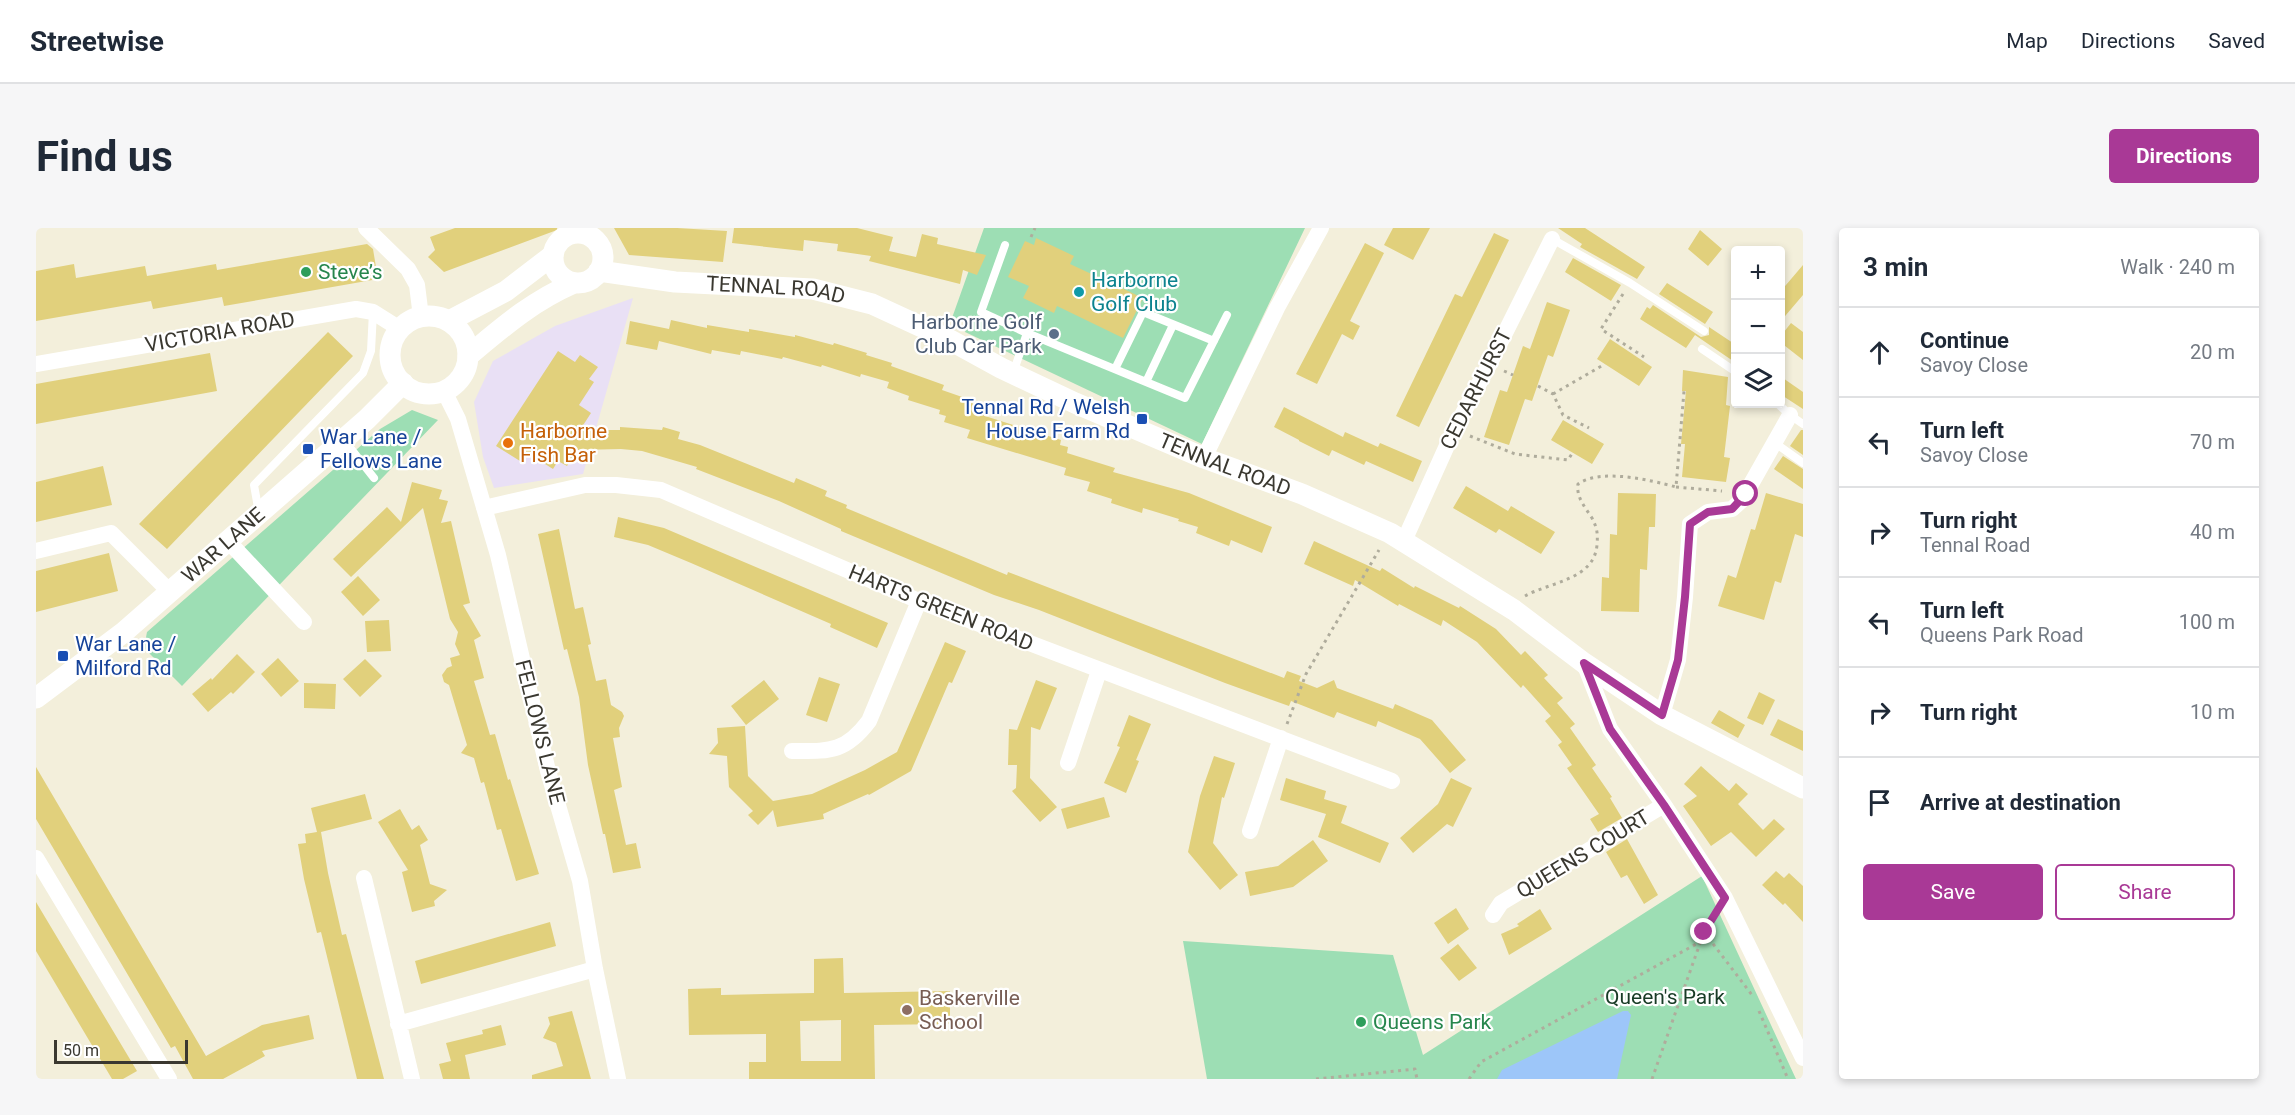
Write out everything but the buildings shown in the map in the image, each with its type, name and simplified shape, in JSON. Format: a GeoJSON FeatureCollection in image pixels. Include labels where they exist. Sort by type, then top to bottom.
{"type":"FeatureCollection","features":[{"type":"Feature","properties":{"kind":"street"},"geometry":{"type":"LineString","coordinates":[[366,228],[408,269],[417,285],[421,317]]}},
{"type":"Feature","properties":{"kind":"street"},"geometry":{"type":"LineString","coordinates":[[1204,458],[1277,308],[1321,228]]}},
{"type":"Feature","properties":{"kind":"street"},"geometry":{"type":"LineString","coordinates":[[468,356],[525,309],[547,295],[574,283],[588,281],[599,271],[603,261],[602,252],[590,236],[581,231],[565,236],[555,248],[553,255],[553,265],[557,273],[564,280],[574,283]]}},
{"type":"Feature","properties":{"kind":"street","name":"CEDARHURST"},"geometry":{"type":"LineString","coordinates":[[1397,537],[1490,365],[1552,239]]}},
{"type":"Feature","properties":{"kind":"street"},"geometry":{"type":"LineString","coordinates":[[449,321],[506,291],[553,255]]}},
{"type":"Feature","properties":{"kind":"street","name":"TENNAL ROAD"},"geometry":{"type":"LineString","coordinates":[[599,271],[675,282],[746,284],[823,292],[872,304],[950,340],[1012,373],[1204,458],[1302,494],[1397,537],[1514,610],[1584,663],[1662,715],[1803,788]]}},
{"type":"Feature","properties":{"kind":"street","name":"VICTORIA ROAD"},"geometry":{"type":"LineString","coordinates":[[36,364],[356,309],[373,312],[400,329]]}},
{"type":"Feature","properties":{"kind":"street"},"geometry":{"type":"LineString","coordinates":[[421,317],[440,317],[449,321],[463,336],[468,356],[467,367],[454,386],[444,391],[422,393],[412,390],[395,374],[391,363],[392,345],[400,329],[410,321],[421,317]]}},
{"type":"Feature","properties":{"kind":"street","name":"WAR LANE"},"geometry":{"type":"LineString","coordinates":[[36,698],[124,632],[344,440],[403,383]]}},
{"type":"Feature","properties":{"kind":"street","name":"FELLOWS LANE"},"geometry":{"type":"LineString","coordinates":[[444,391],[458,419],[498,555],[548,771],[580,881],[595,969],[618,1079]]}},
{"type":"Feature","properties":{"kind":"street"},"geometry":{"type":"LineString","coordinates":[[1662,715],[1678,660],[1690,524],[1708,512],[1732,509],[1746,494],[1790,414]]}},
{"type":"Feature","properties":{"kind":"street","name":"HARTS GREEN ROAD"},"geometry":{"type":"LineString","coordinates":[[484,508],[585,485],[616,485],[661,490],[919,601],[1392,781]]}},
{"type":"Feature","properties":{"kind":"street"},"geometry":{"type":"LineString","coordinates":[[36,551],[111,533],[169,591]]}},
{"type":"Feature","properties":{"kind":"street"},"geometry":{"type":"LineString","coordinates":[[228,541],[304,621]]}},
{"type":"Feature","properties":{"kind":"street"},"geometry":{"type":"LineString","coordinates":[[792,751],[830,751],[856,738],[869,721],[919,601]]}},
{"type":"Feature","properties":{"kind":"street"},"geometry":{"type":"LineString","coordinates":[[1584,663],[1610,729],[1664,805],[1725,898],[1794,1032],[1803,1058]]}},
{"type":"Feature","properties":{"kind":"street"},"geometry":{"type":"LineString","coordinates":[[1068,763],[1099,671]]}},
{"type":"Feature","properties":{"kind":"street"},"geometry":{"type":"LineString","coordinates":[[1250,831],[1281,738]]}},
{"type":"Feature","properties":{"kind":"street","name":"QUEENS COURT"},"geometry":{"type":"LineString","coordinates":[[1495,903],[1664,805]]}},
{"type":"Feature","properties":{"kind":"street"},"geometry":{"type":"LineString","coordinates":[[36,858],[169,1079]]}},
{"type":"Feature","properties":{"kind":"street"},"geometry":{"type":"LineString","coordinates":[[364,878],[412,1079]]}},
{"type":"Feature","properties":{"kind":"street"},"geometry":{"type":"LineString","coordinates":[[398,1024],[595,969]]}},
{"type":"Feature","properties":{"kind":"lane"},"geometry":{"type":"LineString","coordinates":[[1552,239],[1630,283],[1704,331]]}},
{"type":"Feature","properties":{"kind":"lane"},"geometry":{"type":"LineString","coordinates":[[1005,245],[981,312],[1185,398],[1227,315]]}},
{"type":"Feature","properties":{"kind":"lane"},"geometry":{"type":"LineString","coordinates":[[259,513],[254,485],[363,373],[371,351],[373,312]]}},
{"type":"Feature","properties":{"kind":"lane"},"geometry":{"type":"LineString","coordinates":[[1115,369],[1143,312],[1214,341]]}},
{"type":"Feature","properties":{"kind":"lane"},"geometry":{"type":"LineString","coordinates":[[1146,381],[1173,325]]}},
{"type":"Feature","properties":{"kind":"lane"},"geometry":{"type":"LineString","coordinates":[[1012,373],[1027,333]]}},
{"type":"Feature","properties":{"kind":"lane"},"geometry":{"type":"LineString","coordinates":[[1702,349],[1731,369]]}},
{"type":"Feature","properties":{"kind":"lane"},"geometry":{"type":"LineString","coordinates":[[344,440],[374,478]]}},
{"type":"Feature","properties":{"kind":"lane"},"geometry":{"type":"LineString","coordinates":[[1775,443],[1803,463]]}},
{"type":"Feature","properties":{"kind":"path"},"geometry":{"type":"LineString","coordinates":[[1031,237],[1035,228]]}},
{"type":"Feature","properties":{"kind":"path"},"geometry":{"type":"LineString","coordinates":[[1630,283],[1601,329],[1644,357]]}},
{"type":"Feature","properties":{"kind":"path"},"geometry":{"type":"LineString","coordinates":[[1553,394],[1605,364]]}},
{"type":"Feature","properties":{"kind":"path"},"geometry":{"type":"LineString","coordinates":[[1538,386],[1553,394],[1563,415],[1589,428]]}},
{"type":"Feature","properties":{"kind":"path"},"geometry":{"type":"LineString","coordinates":[[1676,488],[1684,391]]}},
{"type":"Feature","properties":{"kind":"path"},"geometry":{"type":"LineString","coordinates":[[1454,430],[1515,454],[1568,460],[1573,452]]}},
{"type":"Feature","properties":{"kind":"path"},"geometry":{"type":"LineString","coordinates":[[1514,610],[1516,601],[1534,591],[1584,572],[1591,563],[1597,548],[1598,529],[1577,492],[1578,484],[1594,477],[1649,479],[1676,488],[1746,494]]}},
{"type":"Feature","properties":{"kind":"path"},"geometry":{"type":"LineString","coordinates":[[1281,738],[1306,674],[1397,537]]}},
{"type":"Feature","properties":{"kind":"path"},"geometry":{"type":"LineString","coordinates":[[1652,1079],[1704,932],[1725,898]]}},
{"type":"Feature","properties":{"kind":"path"},"geometry":{"type":"LineString","coordinates":[[1704,932],[1754,997]]}},
{"type":"Feature","properties":{"kind":"path"},"geometry":{"type":"LineString","coordinates":[[1469,1079],[1481,1062],[1700,942]]}},
{"type":"Feature","properties":{"kind":"path"},"geometry":{"type":"LineString","coordinates":[[1758,1008],[1788,1079]]}},
{"type":"Feature","properties":{"kind":"path"},"geometry":{"type":"LineString","coordinates":[[1316,1079],[1415,1069],[1417,1079]]}},
{"type":"Feature","properties":{"kind":"shaded area"},"geometry":{"type":"Polygon","coordinates":[[[633,298],[583,474],[494,488],[483,457],[474,402],[493,361],[555,326],[633,298]]]}},
{"type":"Feature","properties":{"kind":"green space","name":"Harborne Golf Club"},"geometry":{"type":"Polygon","coordinates":[[[984,228],[1305,228],[1202,444],[965,332],[968,323],[952,318],[984,228]]]}},
{"type":"Feature","properties":{"kind":"green space"},"geometry":{"type":"Polygon","coordinates":[[[412,410],[438,420],[182,686],[144,648],[147,632],[380,429],[412,410]]]}},
{"type":"Feature","properties":{"kind":"green space","name":"Queen's Park"},"geometry":{"type":"Polygon","coordinates":[[[1702,876],[1796,1079],[1207,1079],[1183,941],[1393,955],[1423,1055],[1702,876]]]}},
{"type":"Feature","properties":{"kind":"water"},"geometry":{"type":"Polygon","coordinates":[[[1623,1011],[1628,1011],[1631,1015],[1617,1079],[1497,1079],[1502,1070],[1623,1011]]]}},
{"type":"Feature","properties":{"kind":"place","name":"Steve’s"},"geometry":{"type":"Point","coordinates":[306,272]}},
{"type":"Feature","properties":{"kind":"place","name":"Harborne Golf Club"},"geometry":{"type":"Point","coordinates":[1079,292]}},
{"type":"Feature","properties":{"kind":"place","name":"Harborne Golf Club Car Park"},"geometry":{"type":"Point","coordinates":[1054,334]}},
{"type":"Feature","properties":{"kind":"place","name":"Tennal Rd / Welsh House Farm Rd"},"geometry":{"type":"Point","coordinates":[1142,419]}},
{"type":"Feature","properties":{"kind":"place","name":"Harborne Fish Bar"},"geometry":{"type":"Point","coordinates":[508,443]}},
{"type":"Feature","properties":{"kind":"place","name":"War Lane / Fellows Lane"},"geometry":{"type":"Point","coordinates":[308,449]}},
{"type":"Feature","properties":{"kind":"place","name":"War Lane / Milford Rd"},"geometry":{"type":"Point","coordinates":[63,656]}},
{"type":"Feature","properties":{"kind":"place","name":"Baskerville School"},"geometry":{"type":"Point","coordinates":[907,1010]}},
{"type":"Feature","properties":{"kind":"place","name":"Queens Park"},"geometry":{"type":"Point","coordinates":[1361,1022]}},
{"type":"Feature","properties":{"kind":"route"},"geometry":{"type":"LineString","coordinates":[[1704,932],[1725,898],[1664,805],[1610,729],[1584,663],[1662,715],[1678,660],[1690,524],[1708,512],[1732,509],[1746,494]]}}]}
